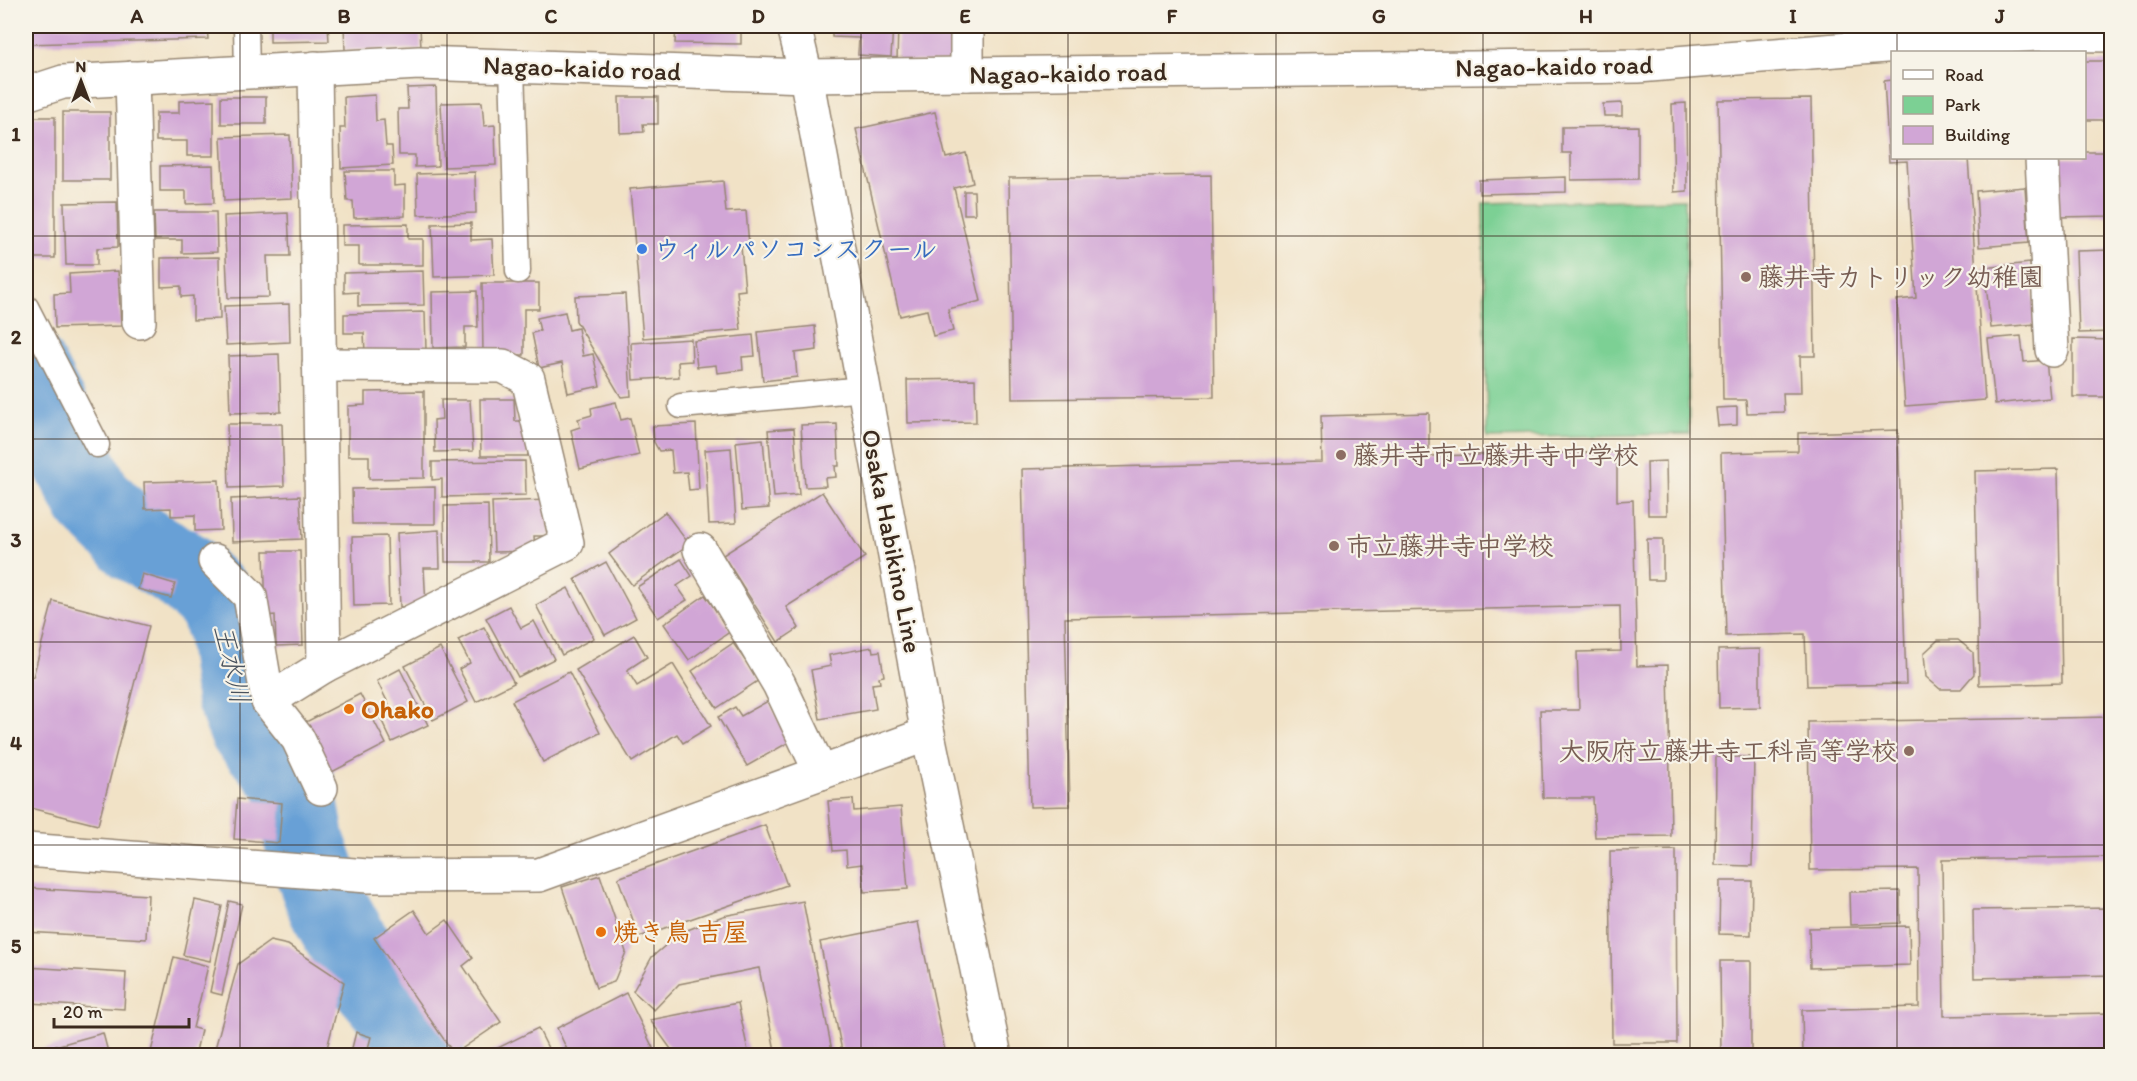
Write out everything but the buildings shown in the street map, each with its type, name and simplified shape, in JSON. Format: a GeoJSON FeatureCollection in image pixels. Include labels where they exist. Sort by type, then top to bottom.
{"type":"FeatureCollection","features":[{"type":"Feature","properties":{"kind":"street","name":"Osaka Habikino Line"},"geometry":{"type":"LineString","coordinates":[[794,26],[806,76],[928,734],[994,1056]]}},
{"type":"Feature","properties":{"kind":"street"},"geometry":{"type":"LineString","coordinates":[[967,74],[968,26]]}},
{"type":"Feature","properties":{"kind":"street","name":"Nagao-kaido road"},"geometry":{"type":"LineString","coordinates":[[1898,51],[2037,43],[2112,35]]}},
{"type":"Feature","properties":{"kind":"street","name":"Nagao-kaido road"},"geometry":{"type":"LineString","coordinates":[[26,94],[63,82],[419,63],[806,76],[1638,66],[1891,51]]}},
{"type":"Feature","properties":{"kind":"street"},"geometry":{"type":"LineString","coordinates":[[315,68],[324,666]]}},
{"type":"Feature","properties":{"kind":"street"},"geometry":{"type":"LineString","coordinates":[[132,78],[139,322]]}},
{"type":"Feature","properties":{"kind":"street"},"geometry":{"type":"LineString","coordinates":[[2042,159],[2052,350]]}},
{"type":"Feature","properties":{"kind":"street"},"geometry":{"type":"LineString","coordinates":[[268,701],[324,666],[567,543],[528,379],[503,366],[320,365]]}},
{"type":"Feature","properties":{"kind":"street"},"geometry":{"type":"LineString","coordinates":[[700,550],[779,684],[821,773]]}},
{"type":"Feature","properties":{"kind":"street"},"geometry":{"type":"LineString","coordinates":[[215,561],[250,596],[268,701],[298,739],[321,788]]}},
{"type":"Feature","properties":{"kind":"street"},"geometry":{"type":"LineString","coordinates":[[26,850],[347,874],[539,874],[928,734]]}},
{"type":"Feature","properties":{"kind":"lane"},"geometry":{"type":"LineString","coordinates":[[246,26],[247,72]]}},
{"type":"Feature","properties":{"kind":"lane"},"geometry":{"type":"LineString","coordinates":[[512,66],[518,271]]}},
{"type":"Feature","properties":{"kind":"lane"},"geometry":{"type":"LineString","coordinates":[[26,307],[97,445]]}},
{"type":"Feature","properties":{"kind":"lane"},"geometry":{"type":"LineString","coordinates":[[681,406],[864,388]]}},
{"type":"Feature","properties":{"kind":"green space"},"geometry":{"type":"Polygon","coordinates":[[[1685,199],[1689,434],[1487,438],[1483,203],[1685,199]]]}},
{"type":"Feature","properties":{"kind":"waterway","name":"王水川"},"geometry":{"type":"LineString","coordinates":[[26,368],[93,499],[137,543],[184,571],[216,601],[227,628],[236,696],[249,729],[294,781],[305,843],[328,906],[368,978],[422,1042],[424,1056]]}},
{"type":"Feature","properties":{"kind":"place","name":"ウィルパソコンスクール"},"geometry":{"type":"Point","coordinates":[642,249]}},
{"type":"Feature","properties":{"kind":"place","name":"藤井寺カトリック幼稚園"},"geometry":{"type":"Point","coordinates":[1746,277]}},
{"type":"Feature","properties":{"kind":"place","name":"藤井寺市立藤井寺中学校"},"geometry":{"type":"Point","coordinates":[1341,455]}},
{"type":"Feature","properties":{"kind":"place","name":"市立藤井寺中学校"},"geometry":{"type":"Point","coordinates":[1334,546]}},
{"type":"Feature","properties":{"kind":"place","name":"Ohako"},"geometry":{"type":"Point","coordinates":[349,709]}},
{"type":"Feature","properties":{"kind":"place","name":"大阪府立藤井寺工科高等学校"},"geometry":{"type":"Point","coordinates":[1909,751]}},
{"type":"Feature","properties":{"kind":"place","name":"焼き鳥 吉屋"},"geometry":{"type":"Point","coordinates":[601,932]}}]}
